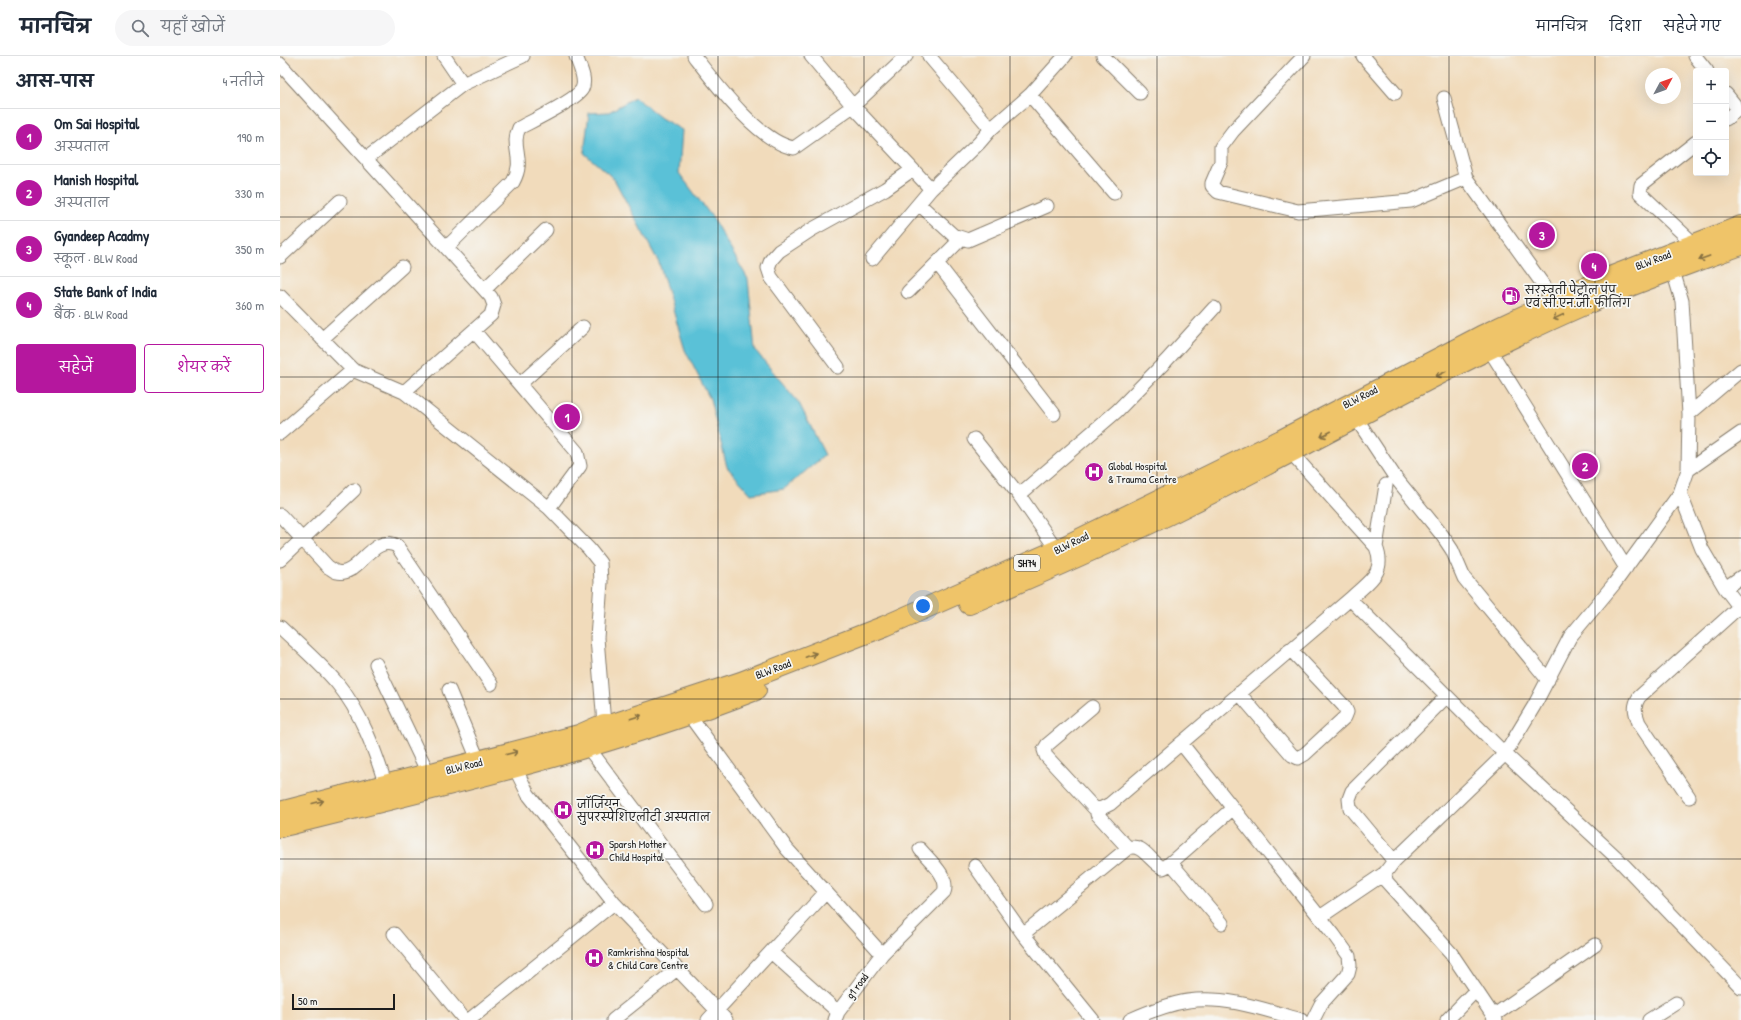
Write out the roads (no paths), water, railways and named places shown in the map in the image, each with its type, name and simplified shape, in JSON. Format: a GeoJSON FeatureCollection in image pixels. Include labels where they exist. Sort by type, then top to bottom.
{"type":"FeatureCollection","features":[{"type":"Feature","properties":{"kind":"main road","name":"BLW Road"},"geometry":{"type":"LineString","coordinates":[[280,812],[386,786],[411,787],[429,775],[479,762],[555,749],[579,735],[604,724],[676,715],[741,682],[885,626],[1057,550],[1285,446],[1485,342],[1555,301],[1670,262],[1694,244],[1741,226]]}},
{"type":"Feature","properties":{"kind":"main road","name":"SH74"},"geometry":{"type":"LineString","coordinates":[[280,827],[411,787],[515,768],[555,749],[587,746],[862,649],[1086,553],[1184,507],[1285,446],[1356,418],[1485,342],[1583,305],[1670,262],[1741,245]]}},
{"type":"Feature","properties":{"kind":"street"},"geometry":{"type":"LineString","coordinates":[[444,56],[463,84]]}},
{"type":"Feature","properties":{"kind":"street"},"geometry":{"type":"LineString","coordinates":[[367,158],[463,84],[523,56]]}},
{"type":"Feature","properties":{"kind":"street"},"geometry":{"type":"LineString","coordinates":[[447,247],[512,182],[519,172],[515,136],[519,128],[574,98],[582,89],[584,78],[576,56]]}},
{"type":"Feature","properties":{"kind":"street"},"geometry":{"type":"LineString","coordinates":[[811,56],[853,106],[931,189]]}},
{"type":"Feature","properties":{"kind":"street"},"geometry":{"type":"LineString","coordinates":[[698,57],[739,110],[772,140],[788,148],[794,148],[853,106],[906,56]]}},
{"type":"Feature","properties":{"kind":"street"},"geometry":{"type":"LineString","coordinates":[[929,56],[991,130]]}},
{"type":"Feature","properties":{"kind":"street"},"geometry":{"type":"LineString","coordinates":[[1103,56],[1140,93]]}},
{"type":"Feature","properties":{"kind":"street"},"geometry":{"type":"LineString","coordinates":[[1303,56],[1233,131],[1221,147],[1221,162],[1212,183],[1215,190],[1218,192],[1298,211],[1411,201],[1466,178]]}},
{"type":"Feature","properties":{"kind":"street"},"geometry":{"type":"LineString","coordinates":[[1363,56],[1395,94]]}},
{"type":"Feature","properties":{"kind":"street"},"geometry":{"type":"LineString","coordinates":[[1695,56],[1705,68]]}},
{"type":"Feature","properties":{"kind":"street"},"geometry":{"type":"LineString","coordinates":[[872,259],[931,189],[1030,94],[1056,59]]}},
{"type":"Feature","properties":{"kind":"street"},"geometry":{"type":"LineString","coordinates":[[280,64],[367,158],[491,297],[494,305],[491,315],[404,392]]}},
{"type":"Feature","properties":{"kind":"street"},"geometry":{"type":"LineString","coordinates":[[1030,94],[1114,193]]}},
{"type":"Feature","properties":{"kind":"street"},"geometry":{"type":"LineString","coordinates":[[1444,98],[1466,178],[1555,301]]}},
{"type":"Feature","properties":{"kind":"street"},"geometry":{"type":"LineString","coordinates":[[1729,98],[1734,104],[1736,111],[1729,117]]}},
{"type":"Feature","properties":{"kind":"street"},"geometry":{"type":"LineString","coordinates":[[1693,144],[1641,185],[1640,193],[1694,244]]}},
{"type":"Feature","properties":{"kind":"street"},"geometry":{"type":"LineString","coordinates":[[838,367],[770,277],[768,268],[771,260],[779,252],[811,230],[885,189],[912,170]]}},
{"type":"Feature","properties":{"kind":"street"},"geometry":{"type":"LineString","coordinates":[[280,257],[340,201]]}},
{"type":"Feature","properties":{"kind":"street"},"geometry":{"type":"LineString","coordinates":[[919,204],[953,235],[961,239],[968,240],[1047,206]]}},
{"type":"Feature","properties":{"kind":"street"},"geometry":{"type":"LineString","coordinates":[[485,290],[546,230]]}},
{"type":"Feature","properties":{"kind":"street"},"geometry":{"type":"LineString","coordinates":[[908,292],[961,239]]}},
{"type":"Feature","properties":{"kind":"street"},"geometry":{"type":"LineString","coordinates":[[1320,917],[1385,874],[1394,861],[1505,754],[1548,680],[1570,637],[1626,568],[1680,493],[1688,470],[1689,414],[1682,301],[1670,262]]}},
{"type":"Feature","properties":{"kind":"street"},"geometry":{"type":"LineString","coordinates":[[937,263],[1054,414]]}},
{"type":"Feature","properties":{"kind":"street"},"geometry":{"type":"LineString","coordinates":[[322,339],[402,267]]}},
{"type":"Feature","properties":{"kind":"street"},"geometry":{"type":"LineString","coordinates":[[280,296],[353,370],[404,392],[549,508],[589,549],[600,564],[601,582],[597,638],[604,724]]}},
{"type":"Feature","properties":{"kind":"street"},"geometry":{"type":"LineString","coordinates":[[1018,495],[1117,411],[1166,362],[1214,308]]}},
{"type":"Feature","properties":{"kind":"street"},"geometry":{"type":"LineString","coordinates":[[520,384],[583,327]]}},
{"type":"Feature","properties":{"kind":"street"},"geometry":{"type":"LineString","coordinates":[[474,331],[577,452],[580,459],[580,466],[549,508]]}},
{"type":"Feature","properties":{"kind":"street"},"geometry":{"type":"LineString","coordinates":[[1485,342],[1626,568]]}},
{"type":"Feature","properties":{"kind":"street"},"geometry":{"type":"LineString","coordinates":[[280,433],[353,370]]}},
{"type":"Feature","properties":{"kind":"street"},"geometry":{"type":"LineString","coordinates":[[1689,414],[1741,370]]}},
{"type":"Feature","properties":{"kind":"street"},"geometry":{"type":"LineString","coordinates":[[1356,418],[1395,478],[1442,535],[1452,550],[1464,578],[1548,680]]}},
{"type":"Feature","properties":{"kind":"street"},"geometry":{"type":"LineString","coordinates":[[1688,470],[1741,433]]}},
{"type":"Feature","properties":{"kind":"street"},"geometry":{"type":"LineString","coordinates":[[974,439],[1018,495],[1057,550]]}},
{"type":"Feature","properties":{"kind":"street"},"geometry":{"type":"LineString","coordinates":[[1092,707],[1047,745],[1044,750],[1046,756],[1094,808],[1100,809],[1110,804],[1350,599],[1376,573],[1380,565],[1380,557],[1376,547],[1285,446]]}},
{"type":"Feature","properties":{"kind":"street"},"geometry":{"type":"LineString","coordinates":[[1376,547],[1386,485]]}},
{"type":"Feature","properties":{"kind":"street"},"geometry":{"type":"LineString","coordinates":[[280,560],[354,490]]}},
{"type":"Feature","properties":{"kind":"street"},"geometry":{"type":"LineString","coordinates":[[1680,493],[1702,549],[1725,588],[1740,608],[1639,697],[1636,703],[1634,711],[1640,723],[1689,797]]}},
{"type":"Feature","properties":{"kind":"street"},"geometry":{"type":"LineString","coordinates":[[280,515],[328,567],[337,572],[346,572],[382,544],[392,543],[397,546],[490,684]]}},
{"type":"Feature","properties":{"kind":"street"},"geometry":{"type":"LineString","coordinates":[[1725,588],[1741,578]]}},
{"type":"Feature","properties":{"kind":"street"},"geometry":{"type":"LineString","coordinates":[[1350,599],[1505,754],[1617,858],[1741,987]]}},
{"type":"Feature","properties":{"kind":"street"},"geometry":{"type":"LineString","coordinates":[[280,627],[337,684],[353,706],[379,762],[386,786]]}},
{"type":"Feature","properties":{"kind":"street"},"geometry":{"type":"LineString","coordinates":[[1239,693],[1292,755],[1298,758],[1305,754],[1345,717],[1347,712],[1344,706],[1290,649]]}},
{"type":"Feature","properties":{"kind":"street"},"geometry":{"type":"LineString","coordinates":[[376,664],[429,775]]}},
{"type":"Feature","properties":{"kind":"street"},"geometry":{"type":"LineString","coordinates":[[449,690],[479,762]]}},
{"type":"Feature","properties":{"kind":"street"},"geometry":{"type":"LineString","coordinates":[[1394,861],[1350,808],[1349,799],[1352,791],[1447,696]]}},
{"type":"Feature","properties":{"kind":"street"},"geometry":{"type":"LineString","coordinates":[[676,715],[787,848],[882,954]]}},
{"type":"Feature","properties":{"kind":"street"},"geometry":{"type":"LineString","coordinates":[[1181,743],[1232,809],[1320,917],[1349,956],[1350,966],[1348,974],[1321,1004],[1313,1020]]}},
{"type":"Feature","properties":{"kind":"street"},"geometry":{"type":"LineString","coordinates":[[587,746],[706,904]]}},
{"type":"Feature","properties":{"kind":"street"},"geometry":{"type":"LineString","coordinates":[[515,768],[528,794],[614,903],[726,1020]]}},
{"type":"Feature","properties":{"kind":"street"},"geometry":{"type":"LineString","coordinates":[[1022,934],[1128,848],[1133,846],[1138,847],[1163,868],[1232,809]]}},
{"type":"Feature","properties":{"kind":"street"},"geometry":{"type":"LineString","coordinates":[[1097,814],[1128,848]]}},
{"type":"Feature","properties":{"kind":"street","name":"g1 road"},"geometry":{"type":"LineString","coordinates":[[837,1016],[882,954],[944,892],[946,886],[945,880],[920,849]]}},
{"type":"Feature","properties":{"kind":"street"},"geometry":{"type":"LineString","coordinates":[[1171,862],[1222,923]]}},
{"type":"Feature","properties":{"kind":"street"},"geometry":{"type":"LineString","coordinates":[[975,866],[1022,934],[1093,1020]]}},
{"type":"Feature","properties":{"kind":"street"},"geometry":{"type":"LineString","coordinates":[[1385,874],[1386,881],[1451,953],[1495,1018],[1594,945]]}},
{"type":"Feature","properties":{"kind":"street"},"geometry":{"type":"LineString","coordinates":[[708,1020],[826,892]]}},
{"type":"Feature","properties":{"kind":"street"},"geometry":{"type":"LineString","coordinates":[[469,1020],[614,903]]}},
{"type":"Feature","properties":{"kind":"street"},"geometry":{"type":"LineString","coordinates":[[394,934],[465,1020]]}},
{"type":"Feature","properties":{"kind":"street"},"geometry":{"type":"LineString","coordinates":[[771,952],[837,1016]]}},
{"type":"Feature","properties":{"kind":"street"},"geometry":{"type":"LineString","coordinates":[[613,1020],[676,968]]}},
{"type":"Feature","properties":{"kind":"street"},"geometry":{"type":"LineString","coordinates":[[1447,1020],[1476,990]]}},
{"type":"Feature","properties":{"kind":"street"},"geometry":{"type":"LineString","coordinates":[[1130,1020],[1168,1005],[1189,1000],[1215,1001],[1245,1005],[1301,1020]]}},
{"type":"Feature","properties":{"kind":"street"},"geometry":{"type":"LineString","coordinates":[[1649,1020],[1676,1003]]}},
{"type":"Feature","properties":{"kind":"water"},"geometry":{"type":"Polygon","coordinates":[[[635,97],[661,118],[682,130],[679,173],[712,217],[748,279],[755,350],[799,403],[825,455],[784,489],[751,494],[727,467],[710,399],[685,350],[659,263],[614,179],[584,153],[589,113],[609,112],[635,97]]]}},
{"type":"Feature","properties":{"kind":"place","name":"Gyandeep Acadmy"},"geometry":{"type":"Point","coordinates":[1542,235]}},
{"type":"Feature","properties":{"kind":"place","name":"State Bank of India"},"geometry":{"type":"Point","coordinates":[1594,266]}},
{"type":"Feature","properties":{"kind":"place","name":"सरस्वती पेट्रोल पंप एवं सी.एन.जी. फीलिंग"},"geometry":{"type":"Point","coordinates":[1511,296]}},
{"type":"Feature","properties":{"kind":"place","name":"Om Sai Hospital"},"geometry":{"type":"Point","coordinates":[567,417]}},
{"type":"Feature","properties":{"kind":"place","name":"Manish Hospital"},"geometry":{"type":"Point","coordinates":[1585,466]}},
{"type":"Feature","properties":{"kind":"place","name":"Global Hospital & Trauma Centre"},"geometry":{"type":"Point","coordinates":[1094,472]}},
{"type":"Feature","properties":{"kind":"place","name":"जाॅर्जियन सुपरस्पेशिएलीटी अस्पताल"},"geometry":{"type":"Point","coordinates":[563,810]}},
{"type":"Feature","properties":{"kind":"place","name":"Sparsh Mother Child Hospital"},"geometry":{"type":"Point","coordinates":[595,850]}},
{"type":"Feature","properties":{"kind":"place","name":"Ramkrishna Hospital & Child Care Centre"},"geometry":{"type":"Point","coordinates":[594,958]}}]}
